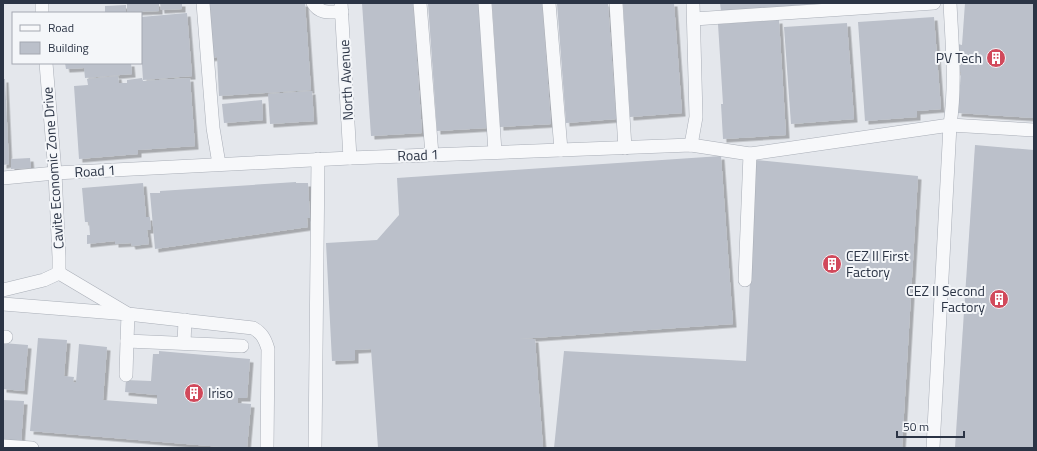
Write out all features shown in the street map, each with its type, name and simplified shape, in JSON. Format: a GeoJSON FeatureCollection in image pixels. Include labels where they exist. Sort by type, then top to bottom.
{"type":"FeatureCollection","features":[{"type":"Feature","properties":{"kind":"street"},"geometry":{"type":"LineString","coordinates":[[203,3],[213,128],[219,164]]}},
{"type":"Feature","properties":{"kind":"street"},"geometry":{"type":"LineString","coordinates":[[313,3],[320,11],[342,8]]}},
{"type":"Feature","properties":{"kind":"street"},"geometry":{"type":"LineString","coordinates":[[420,3],[432,155]]}},
{"type":"Feature","properties":{"kind":"street"},"geometry":{"type":"LineString","coordinates":[[485,3],[495,152]]}},
{"type":"Feature","properties":{"kind":"street"},"geometry":{"type":"LineString","coordinates":[[549,3],[561,150]]}},
{"type":"Feature","properties":{"kind":"street"},"geometry":{"type":"LineString","coordinates":[[616,3],[625,148]]}},
{"type":"Feature","properties":{"kind":"street"},"geometry":{"type":"LineString","coordinates":[[691,145],[696,117],[693,3]]}},
{"type":"Feature","properties":{"kind":"street"},"geometry":{"type":"LineString","coordinates":[[694,19],[934,3]]}},
{"type":"Feature","properties":{"kind":"street"},"geometry":{"type":"LineString","coordinates":[[933,448],[950,126],[953,106],[950,3]]}},
{"type":"Feature","properties":{"kind":"street","name":"North Avenue"},"geometry":{"type":"LineString","coordinates":[[342,8],[350,158]]}},
{"type":"Feature","properties":{"kind":"street","name":"Cavite Economic Zone Drive"},"geometry":{"type":"LineString","coordinates":[[46,64],[55,173],[59,273]]}},
{"type":"Feature","properties":{"kind":"street","name":"Road 1"},"geometry":{"type":"LineString","coordinates":[[3,178],[55,173],[318,159],[691,145],[750,154],[950,126],[1034,130]]}},
{"type":"Feature","properties":{"kind":"street"},"geometry":{"type":"LineString","coordinates":[[745,280],[750,154]]}},
{"type":"Feature","properties":{"kind":"street"},"geometry":{"type":"LineString","coordinates":[[315,448],[318,159]]}},
{"type":"Feature","properties":{"kind":"street"},"geometry":{"type":"LineString","coordinates":[[3,290],[44,280],[59,273],[128,314]]}},
{"type":"Feature","properties":{"kind":"street"},"geometry":{"type":"LineString","coordinates":[[3,304],[128,314],[253,328],[264,337],[268,349],[267,448]]}},
{"type":"Feature","properties":{"kind":"street"},"geometry":{"type":"LineString","coordinates":[[126,375],[128,314]]}},
{"type":"Feature","properties":{"kind":"street"},"geometry":{"type":"LineString","coordinates":[[184,344],[185,320]]}},
{"type":"Feature","properties":{"kind":"street"},"geometry":{"type":"LineString","coordinates":[[127,341],[242,346]]}},
{"type":"Feature","properties":{"kind":"street"},"geometry":{"type":"LineString","coordinates":[[3,446],[32,448]]}},
{"type":"Feature","properties":{"kind":"building"},"geometry":{"type":"Polygon","coordinates":[[[127,3],[159,3],[159,11],[127,12],[127,3]]]}},
{"type":"Feature","properties":{"kind":"building"},"geometry":{"type":"Polygon","coordinates":[[[160,3],[182,3],[182,9],[161,10],[160,3]]]}},
{"type":"Feature","properties":{"kind":"building"},"geometry":{"type":"Polygon","coordinates":[[[206,3],[305,3],[311,90],[219,96],[217,57],[209,58],[206,3]]]}},
{"type":"Feature","properties":{"kind":"building"},"geometry":{"type":"Polygon","coordinates":[[[362,3],[413,3],[422,133],[371,136],[362,3]]]}},
{"type":"Feature","properties":{"kind":"building"},"geometry":{"type":"Polygon","coordinates":[[[428,3],[479,3],[487,128],[437,131],[428,3]]]}},
{"type":"Feature","properties":{"kind":"building"},"geometry":{"type":"Polygon","coordinates":[[[492,3],[542,3],[551,124],[500,127],[492,3]]]}},
{"type":"Feature","properties":{"kind":"building"},"geometry":{"type":"Polygon","coordinates":[[[557,3],[608,3],[616,119],[566,123],[557,3]]]}},
{"type":"Feature","properties":{"kind":"building"},"geometry":{"type":"Polygon","coordinates":[[[623,3],[674,3],[682,113],[630,117],[623,3]]]}},
{"type":"Feature","properties":{"kind":"building"},"geometry":{"type":"Polygon","coordinates":[[[720,3],[818,3],[818,4],[721,11],[720,3]]]}},
{"type":"Feature","properties":{"kind":"building","name":"PV Tech"},"geometry":{"type":"Polygon","coordinates":[[[965,3],[1034,3],[1034,118],[958,113],[961,72],[956,72],[958,44],[962,45],[965,3]]]}},
{"type":"Feature","properties":{"kind":"building"},"geometry":{"type":"Polygon","coordinates":[[[126,5],[126,12],[105,12],[105,6],[126,5]]]}},
{"type":"Feature","properties":{"kind":"building"},"geometry":{"type":"Polygon","coordinates":[[[187,13],[192,76],[143,80],[142,17],[187,13]]]}},
{"type":"Feature","properties":{"kind":"building"},"geometry":{"type":"Polygon","coordinates":[[[934,17],[941,109],[917,111],[917,117],[865,121],[858,22],[934,17]]]}},
{"type":"Feature","properties":{"kind":"building"},"geometry":{"type":"Polygon","coordinates":[[[779,20],[786,135],[723,139],[721,104],[723,104],[718,24],[779,20]]]}},
{"type":"Feature","properties":{"kind":"building"},"geometry":{"type":"Polygon","coordinates":[[[847,23],[854,119],[791,124],[784,27],[847,23]]]}},
{"type":"Feature","properties":{"kind":"building"},"geometry":{"type":"Polygon","coordinates":[[[65,64],[131,64],[132,74],[85,78],[84,68],[66,69],[65,64]]]}},
{"type":"Feature","properties":{"kind":"building"},"geometry":{"type":"Polygon","coordinates":[[[118,76],[119,83],[127,83],[127,80],[142,78],[143,81],[190,78],[195,146],[138,150],[138,154],[79,159],[74,86],[88,85],[87,79],[118,76]]]}},
{"type":"Feature","properties":{"kind":"building"},"geometry":{"type":"Polygon","coordinates":[[[3,79],[5,79],[9,164],[3,165],[3,79]]]}},
{"type":"Feature","properties":{"kind":"building"},"geometry":{"type":"Polygon","coordinates":[[[312,91],[314,121],[270,124],[268,94],[312,91]]]}},
{"type":"Feature","properties":{"kind":"building"},"geometry":{"type":"Polygon","coordinates":[[[262,100],[263,120],[224,123],[222,104],[262,100]]]}},
{"type":"Feature","properties":{"kind":"building","name":"CEZ II Second Factory"},"geometry":{"type":"Polygon","coordinates":[[[975,145],[1034,150],[1034,448],[955,448],[975,145]]]}},
{"type":"Feature","properties":{"kind":"building"},"geometry":{"type":"Polygon","coordinates":[[[721,156],[733,324],[519,339],[535,339],[543,448],[378,448],[371,349],[355,350],[355,360],[332,361],[326,243],[377,240],[399,215],[397,178],[721,156]]]}},
{"type":"Feature","properties":{"kind":"building"},"geometry":{"type":"Polygon","coordinates":[[[30,158],[31,168],[11,169],[11,159],[30,158]]]}},
{"type":"Feature","properties":{"kind":"building","name":"CEZ II First Factory"},"geometry":{"type":"Polygon","coordinates":[[[756,160],[918,176],[902,448],[554,448],[564,351],[746,361],[756,160]]]}},
{"type":"Feature","properties":{"kind":"building"},"geometry":{"type":"Polygon","coordinates":[[[296,182],[308,183],[310,218],[307,218],[308,227],[155,249],[150,193],[160,193],[160,191],[296,182]]]}},
{"type":"Feature","properties":{"kind":"building"},"geometry":{"type":"Polygon","coordinates":[[[143,183],[146,217],[150,217],[151,230],[147,230],[149,244],[132,246],[131,243],[115,244],[115,241],[87,244],[87,235],[90,235],[89,222],[85,222],[82,188],[143,183]]]}},
{"type":"Feature","properties":{"kind":"building","name":"Iriso"},"geometry":{"type":"Polygon","coordinates":[[[38,338],[67,340],[64,376],[74,377],[73,382],[76,383],[79,344],[107,347],[103,400],[157,404],[157,395],[125,392],[126,380],[151,381],[153,354],[159,354],[159,351],[250,359],[247,398],[238,398],[238,403],[251,404],[247,448],[30,431],[38,338]]]}},
{"type":"Feature","properties":{"kind":"building"},"geometry":{"type":"Polygon","coordinates":[[[3,343],[28,345],[24,391],[3,389],[3,343]]]}},
{"type":"Feature","properties":{"kind":"building"},"geometry":{"type":"Polygon","coordinates":[[[3,400],[24,401],[21,443],[3,441],[3,400]]]}},
{"type":"Feature","properties":{"kind":"place","name":"PV Tech"},"geometry":{"type":"Point","coordinates":[996,58]}},
{"type":"Feature","properties":{"kind":"place","name":"CEZ II First Factory"},"geometry":{"type":"Point","coordinates":[832,264]}},
{"type":"Feature","properties":{"kind":"place","name":"CEZ II Second Factory"},"geometry":{"type":"Point","coordinates":[999,299]}},
{"type":"Feature","properties":{"kind":"place","name":"Iriso"},"geometry":{"type":"Point","coordinates":[194,393]}}]}
